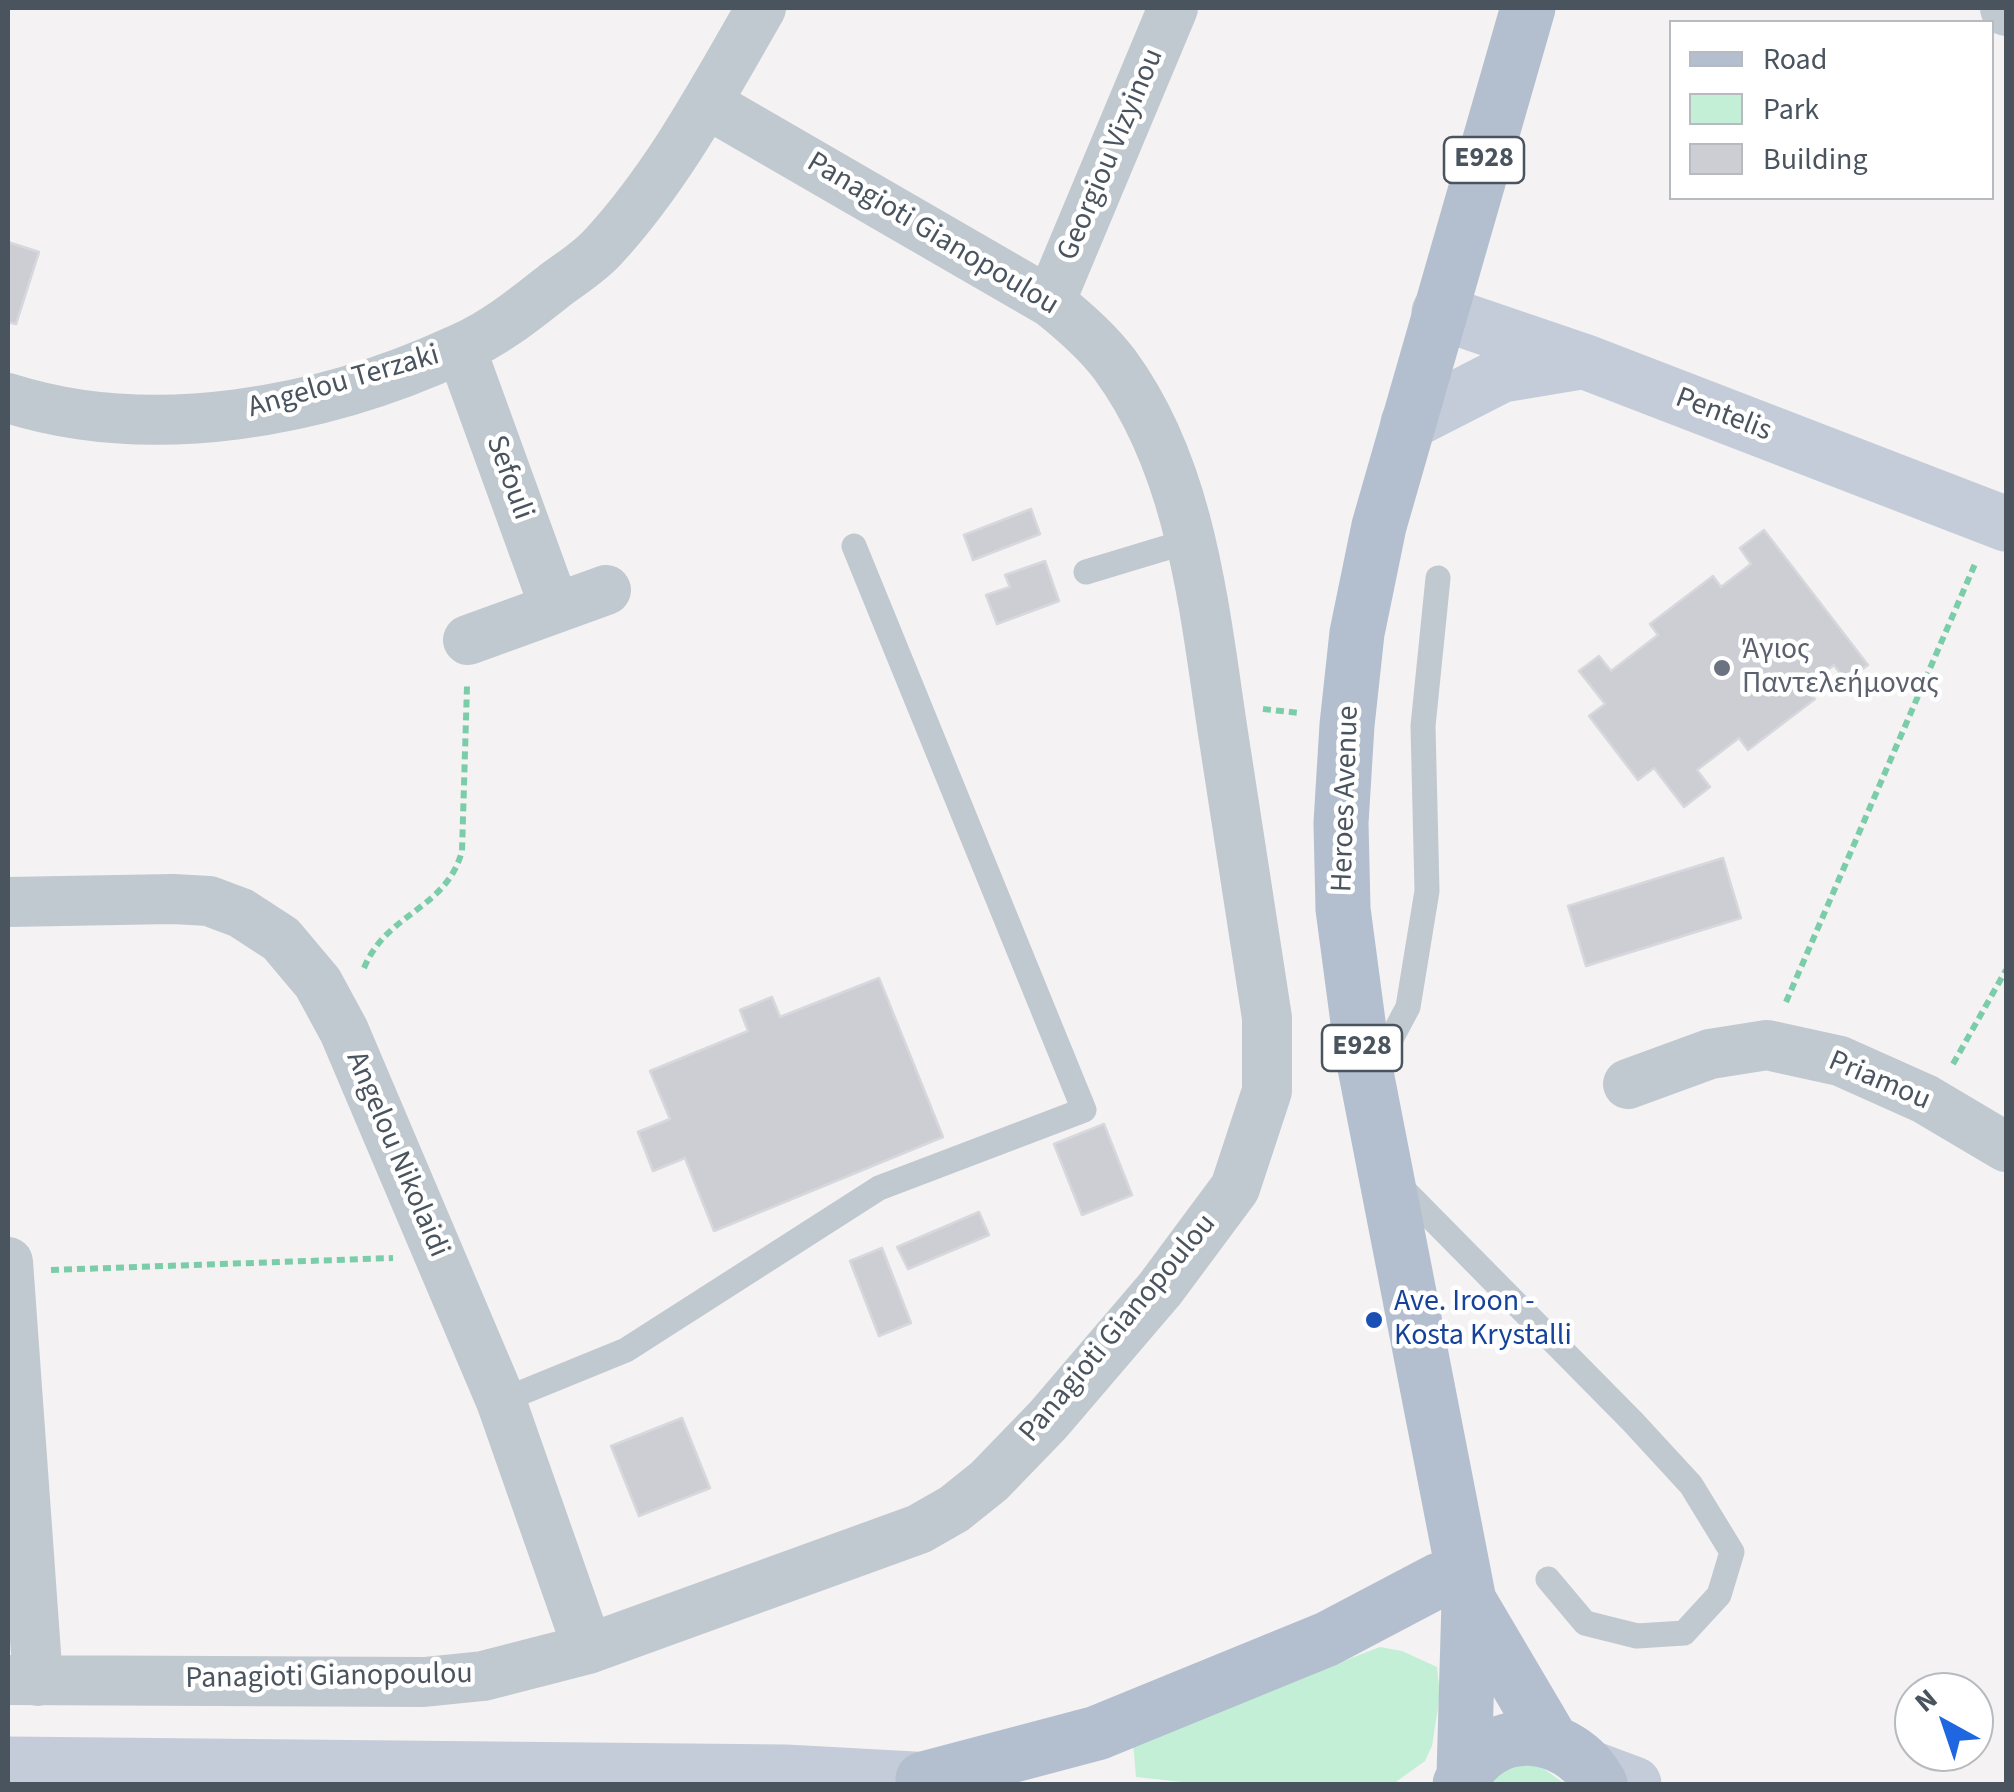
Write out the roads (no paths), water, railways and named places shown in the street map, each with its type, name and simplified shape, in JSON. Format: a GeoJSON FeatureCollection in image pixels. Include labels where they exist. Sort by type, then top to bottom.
{"type":"FeatureCollection","features":[{"type":"Feature","properties":{"kind":"main road","name":"Heroes Avenue"},"geometry":{"type":"LineString","coordinates":[[1452,1781],[1466,1587],[1367,1084],[1343,909],[1341,824],[1346,725],[1357,633],[1378,526],[1528,8]]}},
{"type":"Feature","properties":{"kind":"main road"},"geometry":{"type":"LineString","coordinates":[[923,1779],[1097,1732],[1327,1639],[1439,1580],[1466,1587]]}},
{"type":"Feature","properties":{"kind":"main road","name":"Heroes Avenue"},"geometry":{"type":"LineString","coordinates":[[1466,1587],[1594,1770]]}},
{"type":"Feature","properties":{"kind":"main road","name":"E928"},"geometry":{"type":"LineString","coordinates":[[1452,1781],[1477,1758],[1502,1743],[1526,1738],[1594,1770]]}},
{"type":"Feature","properties":{"kind":"street","name":"Angelou Terzaki"},"geometry":{"type":"LineString","coordinates":[[8,398],[39,408],[160,422],[224,416],[292,404],[376,381],[461,349],[518,315],[600,250],[640,200],[706,103],[761,8]]}},
{"type":"Feature","properties":{"kind":"street","name":"Georgiou Vizyinou"},"geometry":{"type":"LineString","coordinates":[[1050,302],[1172,8]]}},
{"type":"Feature","properties":{"kind":"street","name":"Panagioti Gianopoulou"},"geometry":{"type":"LineString","coordinates":[[23,1680],[424,1682],[483,1676],[588,1649],[919,1529],[954,1509],[989,1480],[1048,1420],[1160,1289],[1235,1188],[1267,1091],[1267,1018],[1192,540],[1166,463],[1140,404],[1114,364],[1080,326],[1050,302],[706,103]]}},
{"type":"Feature","properties":{"kind":"street","name":"Pentelis"},"geometry":{"type":"LineString","coordinates":[[1439,312],[2002,511]]}},
{"type":"Feature","properties":{"kind":"street","name":"Sefouli"},"geometry":{"type":"LineString","coordinates":[[461,349],[555,608]]}},
{"type":"Feature","properties":{"kind":"street"},"geometry":{"type":"LineString","coordinates":[[1408,423],[1502,375],[1583,361]]}},
{"type":"Feature","properties":{"kind":"street"},"geometry":{"type":"LineString","coordinates":[[468,640],[606,590]]}},
{"type":"Feature","properties":{"kind":"street","name":"Angelou Nikolaidi"},"geometry":{"type":"LineString","coordinates":[[8,902],[209,902],[241,913],[281,939],[318,984],[344,1031],[500,1400],[588,1649]]}},
{"type":"Feature","properties":{"kind":"street","name":"Priamou"},"geometry":{"type":"LineString","coordinates":[[1628,1084],[1710,1054],[1767,1045],[1840,1061],[1932,1102],[2006,1147]]}},
{"type":"Feature","properties":{"kind":"street"},"geometry":{"type":"LineString","coordinates":[[8,1278],[23,1680]]}},
{"type":"Feature","properties":{"kind":"street"},"geometry":{"type":"LineString","coordinates":[[8,1764],[923,1779],[1002,1784]]}},
{"type":"Feature","properties":{"kind":"lane"},"geometry":{"type":"LineString","coordinates":[[1086,572],[1192,540]]}},
{"type":"Feature","properties":{"kind":"lane"},"geometry":{"type":"LineString","coordinates":[[500,1400],[626,1350],[879,1188],[1084,1110],[854,546]]}},
{"type":"Feature","properties":{"kind":"lane"},"geometry":{"type":"LineString","coordinates":[[1367,1084],[1408,1007],[1427,891],[1423,726],[1438,578]]}},
{"type":"Feature","properties":{"kind":"lane"},"geometry":{"type":"LineString","coordinates":[[1384,1170],[1634,1422],[1691,1485],[1732,1552],[1719,1595],[1684,1633],[1637,1636],[1585,1623],[1548,1579]]}},
{"type":"Feature","properties":{"kind":"place","name":"Άγιος Παντελεήμονας"},"geometry":{"type":"Point","coordinates":[1722,668]}},
{"type":"Feature","properties":{"kind":"place","name":"Ave. Iroon - Kosta Krystalli"},"geometry":{"type":"Point","coordinates":[1374,1320]}}]}
